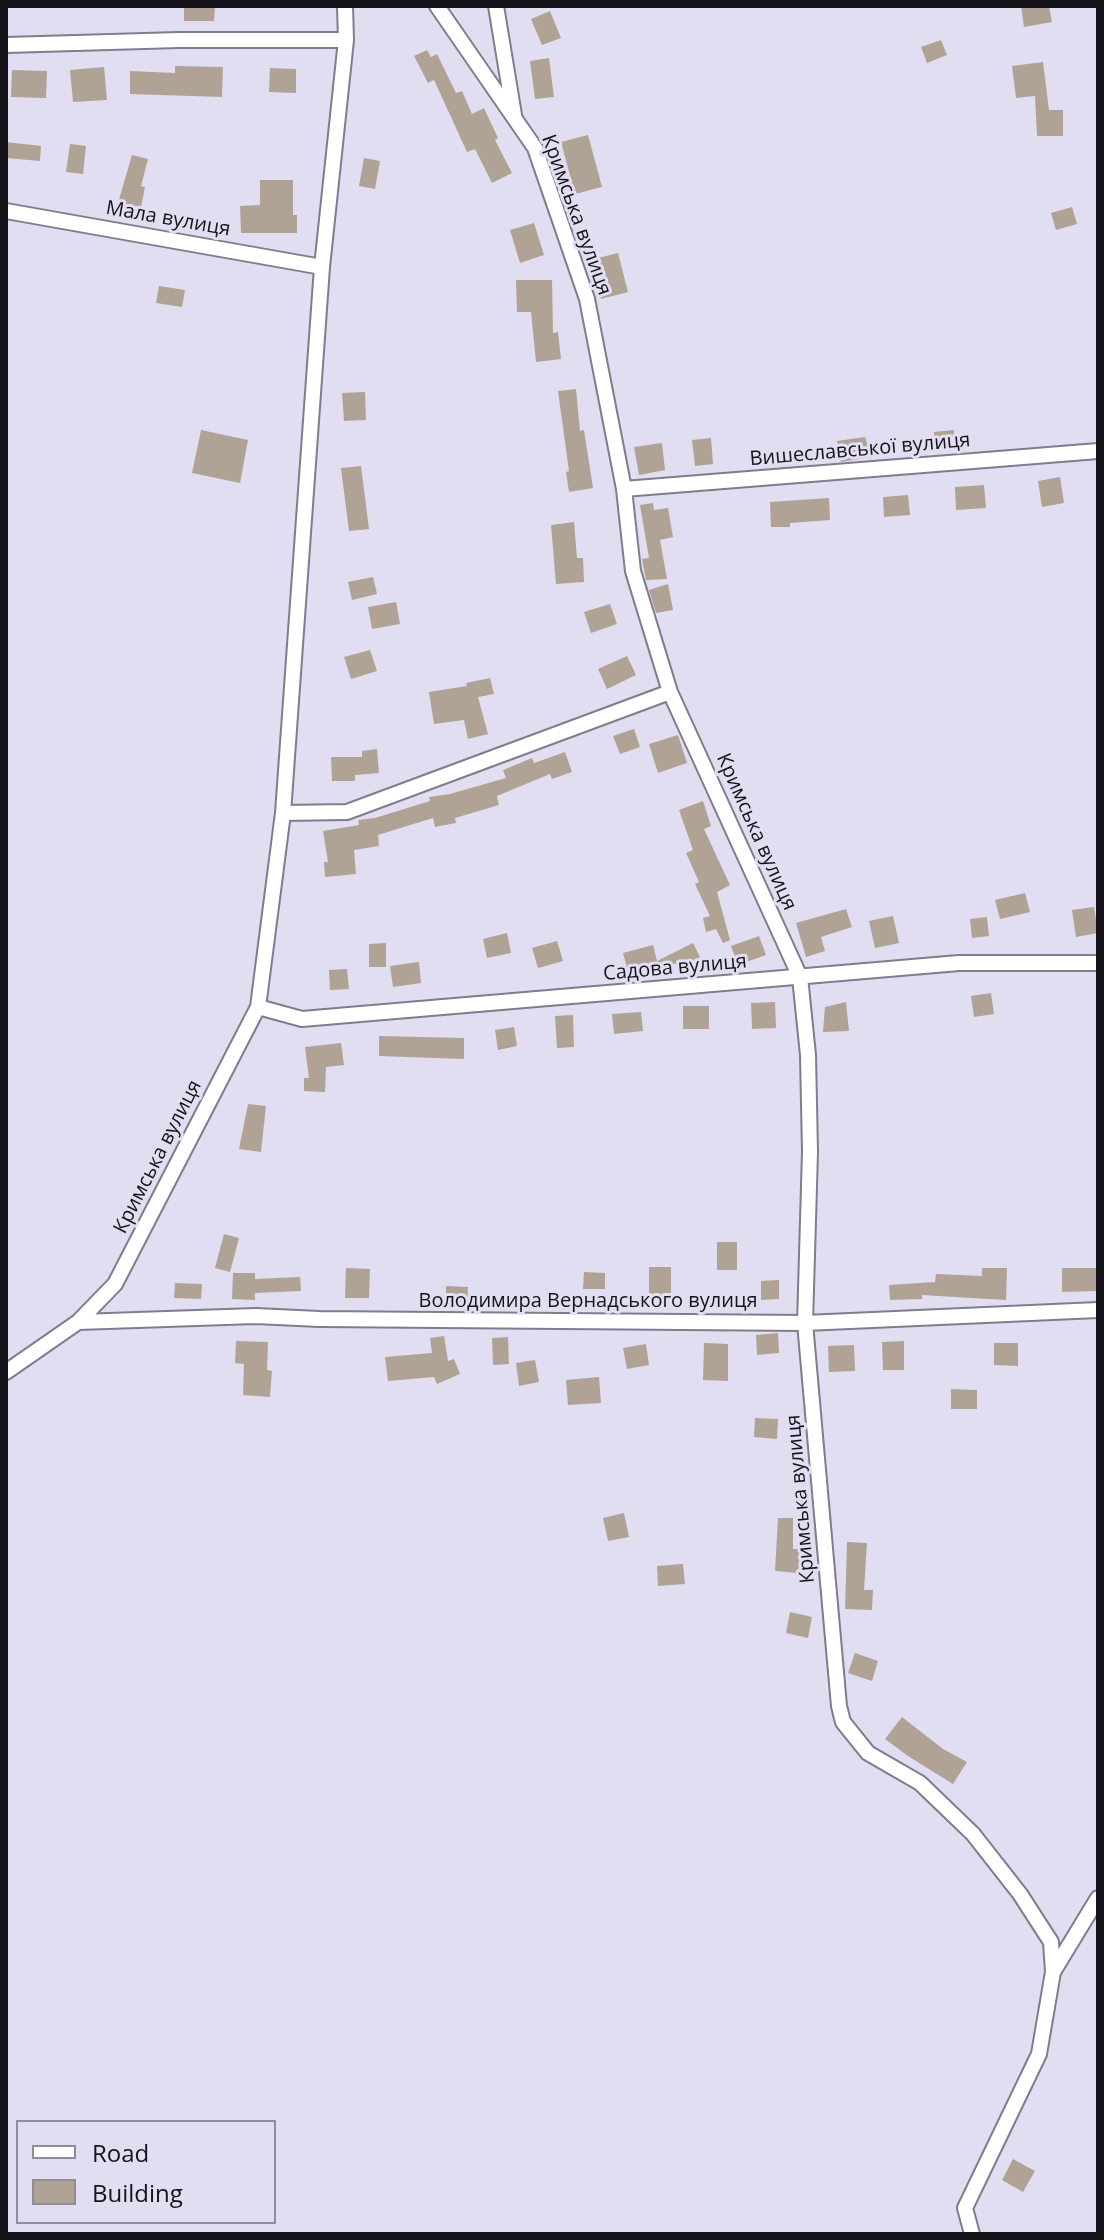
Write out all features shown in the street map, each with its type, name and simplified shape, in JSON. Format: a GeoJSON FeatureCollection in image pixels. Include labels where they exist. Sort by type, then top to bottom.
{"type":"FeatureCollection","features":[{"type":"Feature","properties":{"kind":"street","name":"Кримська вулиця"},"geometry":{"type":"LineString","coordinates":[[6,1372],[78,1322],[115,1284],[258,1007],[283,813],[322,267],[346,40],[345,6]]}},
{"type":"Feature","properties":{"kind":"street","name":"Кримська вулиця"},"geometry":{"type":"LineString","coordinates":[[437,6],[535,148],[587,299],[624,489],[633,571],[670,692],[800,977],[808,1055],[810,1152],[805,1323],[839,1706],[843,1722],[868,1753],[920,1783],[973,1834],[1020,1894],[1051,1942],[1053,1972]]}},
{"type":"Feature","properties":{"kind":"street"},"geometry":{"type":"LineString","coordinates":[[496,6],[515,119]]}},
{"type":"Feature","properties":{"kind":"street"},"geometry":{"type":"LineString","coordinates":[[6,45],[179,40],[346,40]]}},
{"type":"Feature","properties":{"kind":"street","name":"Мала вулиця"},"geometry":{"type":"LineString","coordinates":[[6,211],[322,267]]}},
{"type":"Feature","properties":{"kind":"street","name":"Вишеславської вулиця"},"geometry":{"type":"LineString","coordinates":[[624,489],[1098,451]]}},
{"type":"Feature","properties":{"kind":"street"},"geometry":{"type":"LineString","coordinates":[[283,813],[347,812],[670,692]]}},
{"type":"Feature","properties":{"kind":"street","name":"Садова вулиця"},"geometry":{"type":"LineString","coordinates":[[258,1007],[302,1019],[959,963],[1098,963]]}},
{"type":"Feature","properties":{"kind":"street","name":"Володимира Вернадського вулиця"},"geometry":{"type":"LineString","coordinates":[[78,1322],[256,1316],[805,1323],[1098,1310]]}},
{"type":"Feature","properties":{"kind":"street"},"geometry":{"type":"LineString","coordinates":[[972,2234],[965,2208],[1039,2054],[1053,1972],[1098,1898]]}},
{"type":"Feature","properties":{"kind":"building"},"geometry":{"type":"Polygon","coordinates":[[[184,6],[215,6],[214,21],[184,21],[184,6]]]}},
{"type":"Feature","properties":{"kind":"building"},"geometry":{"type":"Polygon","coordinates":[[[1021,6],[1049,6],[1052,22],[1024,27],[1021,6]]]}},
{"type":"Feature","properties":{"kind":"building"},"geometry":{"type":"Polygon","coordinates":[[[550,11],[561,38],[542,45],[531,19],[550,11]]]}},
{"type":"Feature","properties":{"kind":"building"},"geometry":{"type":"Polygon","coordinates":[[[941,40],[947,55],[927,63],[921,47],[941,40]]]}},
{"type":"Feature","properties":{"kind":"building"},"geometry":{"type":"Polygon","coordinates":[[[427,50],[431,57],[437,54],[456,93],[462,91],[472,114],[484,108],[498,138],[495,140],[512,173],[492,183],[475,149],[467,152],[434,80],[428,83],[414,56],[427,50]]]}},
{"type":"Feature","properties":{"kind":"building"},"geometry":{"type":"Polygon","coordinates":[[[549,58],[554,97],[535,99],[530,61],[549,58]]]}},
{"type":"Feature","properties":{"kind":"building"},"geometry":{"type":"Polygon","coordinates":[[[1043,62],[1049,110],[1063,110],[1063,136],[1037,136],[1035,96],[1016,98],[1012,66],[1043,62]]]}},
{"type":"Feature","properties":{"kind":"building"},"geometry":{"type":"Polygon","coordinates":[[[175,66],[223,67],[222,97],[130,94],[130,71],[175,73],[175,66]]]}},
{"type":"Feature","properties":{"kind":"building"},"geometry":{"type":"Polygon","coordinates":[[[104,67],[107,100],[73,102],[70,70],[104,67]]]}},
{"type":"Feature","properties":{"kind":"building"},"geometry":{"type":"Polygon","coordinates":[[[270,68],[296,69],[296,93],[269,92],[270,68]]]}},
{"type":"Feature","properties":{"kind":"building"},"geometry":{"type":"Polygon","coordinates":[[[12,70],[47,71],[46,98],[11,97],[12,70]]]}},
{"type":"Feature","properties":{"kind":"building"},"geometry":{"type":"Polygon","coordinates":[[[588,135],[602,187],[575,194],[561,142],[588,135]]]}},
{"type":"Feature","properties":{"kind":"building"},"geometry":{"type":"Polygon","coordinates":[[[6,142],[41,146],[40,161],[6,158],[6,142]]]}},
{"type":"Feature","properties":{"kind":"building"},"geometry":{"type":"Polygon","coordinates":[[[70,144],[86,146],[83,174],[66,172],[70,144]]]}},
{"type":"Feature","properties":{"kind":"building"},"geometry":{"type":"Polygon","coordinates":[[[132,155],[148,159],[141,186],[145,187],[141,207],[118,203],[132,155]]]}},
{"type":"Feature","properties":{"kind":"building"},"geometry":{"type":"Polygon","coordinates":[[[364,158],[380,161],[375,189],[359,186],[364,158]]]}},
{"type":"Feature","properties":{"kind":"building"},"geometry":{"type":"Polygon","coordinates":[[[260,180],[293,180],[293,215],[297,215],[297,233],[241,233],[240,206],[260,205],[260,180]]]}},
{"type":"Feature","properties":{"kind":"building"},"geometry":{"type":"Polygon","coordinates":[[[1072,207],[1077,224],[1056,230],[1051,213],[1072,207]]]}},
{"type":"Feature","properties":{"kind":"building"},"geometry":{"type":"Polygon","coordinates":[[[534,223],[544,255],[520,263],[510,230],[534,223]]]}},
{"type":"Feature","properties":{"kind":"building"},"geometry":{"type":"Polygon","coordinates":[[[618,253],[628,292],[601,299],[590,260],[618,253]]]}},
{"type":"Feature","properties":{"kind":"building"},"geometry":{"type":"Polygon","coordinates":[[[516,280],[552,280],[553,333],[558,332],[561,359],[536,362],[531,312],[517,312],[516,280]]]}},
{"type":"Feature","properties":{"kind":"building"},"geometry":{"type":"Polygon","coordinates":[[[159,286],[185,290],[182,307],[156,303],[159,286]]]}},
{"type":"Feature","properties":{"kind":"building"},"geometry":{"type":"Polygon","coordinates":[[[576,389],[580,431],[584,430],[593,488],[569,492],[558,391],[576,389]]]}},
{"type":"Feature","properties":{"kind":"building"},"geometry":{"type":"Polygon","coordinates":[[[365,392],[366,420],[344,421],[342,393],[365,392]]]}},
{"type":"Feature","properties":{"kind":"building"},"geometry":{"type":"Polygon","coordinates":[[[201,430],[248,440],[240,483],[192,473],[201,430]]]}},
{"type":"Feature","properties":{"kind":"building"},"geometry":{"type":"Polygon","coordinates":[[[954,430],[954,447],[935,449],[934,432],[954,430]]]}},
{"type":"Feature","properties":{"kind":"building"},"geometry":{"type":"Polygon","coordinates":[[[865,437],[871,457],[841,462],[837,441],[865,437]]]}},
{"type":"Feature","properties":{"kind":"building"},"geometry":{"type":"Polygon","coordinates":[[[711,438],[713,464],[695,466],[692,440],[711,438]]]}},
{"type":"Feature","properties":{"kind":"building"},"geometry":{"type":"Polygon","coordinates":[[[662,443],[665,470],[639,475],[634,447],[662,443]]]}},
{"type":"Feature","properties":{"kind":"building"},"geometry":{"type":"Polygon","coordinates":[[[361,466],[369,529],[349,531],[341,468],[361,466]]]}},
{"type":"Feature","properties":{"kind":"building"},"geometry":{"type":"Polygon","coordinates":[[[1060,477],[1064,503],[1042,507],[1038,481],[1060,477]]]}},
{"type":"Feature","properties":{"kind":"building"},"geometry":{"type":"Polygon","coordinates":[[[984,485],[986,508],[956,510],[955,487],[984,485]]]}},
{"type":"Feature","properties":{"kind":"building"},"geometry":{"type":"Polygon","coordinates":[[[908,495],[910,515],[884,517],[883,497],[908,495]]]}},
{"type":"Feature","properties":{"kind":"building"},"geometry":{"type":"Polygon","coordinates":[[[829,498],[830,520],[771,527],[770,502],[829,498]]]}},
{"type":"Feature","properties":{"kind":"building"},"geometry":{"type":"Polygon","coordinates":[[[653,503],[654,510],[668,508],[673,537],[660,540],[667,579],[646,580],[642,559],[649,558],[640,505],[653,503]]]}},
{"type":"Feature","properties":{"kind":"building"},"geometry":{"type":"Polygon","coordinates":[[[574,522],[577,558],[583,558],[584,582],[556,584],[551,525],[574,522]]]}},
{"type":"Feature","properties":{"kind":"building"},"geometry":{"type":"Polygon","coordinates":[[[373,577],[377,594],[352,600],[348,582],[373,577]]]}},
{"type":"Feature","properties":{"kind":"building"},"geometry":{"type":"Polygon","coordinates":[[[668,584],[673,610],[656,613],[649,590],[668,584]]]}},
{"type":"Feature","properties":{"kind":"building"},"geometry":{"type":"Polygon","coordinates":[[[396,602],[400,624],[372,629],[368,607],[396,602]]]}},
{"type":"Feature","properties":{"kind":"building"},"geometry":{"type":"Polygon","coordinates":[[[610,604],[617,624],[591,633],[584,612],[610,604]]]}},
{"type":"Feature","properties":{"kind":"building"},"geometry":{"type":"Polygon","coordinates":[[[370,650],[377,671],[351,679],[344,657],[370,650]]]}},
{"type":"Feature","properties":{"kind":"building"},"geometry":{"type":"Polygon","coordinates":[[[627,656],[636,675],[607,689],[598,669],[627,656]]]}},
{"type":"Feature","properties":{"kind":"building"},"geometry":{"type":"Polygon","coordinates":[[[490,678],[494,694],[478,697],[488,734],[468,739],[464,720],[434,724],[429,692],[467,686],[466,683],[490,678]]]}},
{"type":"Feature","properties":{"kind":"building"},"geometry":{"type":"Polygon","coordinates":[[[634,729],[640,747],[620,754],[613,736],[634,729]]]}},
{"type":"Feature","properties":{"kind":"building"},"geometry":{"type":"Polygon","coordinates":[[[678,735],[687,763],[658,773],[649,744],[678,735]]]}},
{"type":"Feature","properties":{"kind":"building"},"geometry":{"type":"Polygon","coordinates":[[[377,749],[379,773],[355,775],[355,781],[332,781],[331,757],[362,757],[362,751],[377,749]]]}},
{"type":"Feature","properties":{"kind":"building"},"geometry":{"type":"Polygon","coordinates":[[[565,752],[572,772],[552,779],[550,774],[497,796],[499,805],[455,818],[456,823],[435,827],[433,818],[378,835],[379,846],[354,850],[356,874],[325,877],[324,862],[328,862],[323,831],[359,825],[358,820],[375,818],[430,801],[429,797],[506,778],[503,770],[532,758],[534,763],[565,752]]]}},
{"type":"Feature","properties":{"kind":"building"},"geometry":{"type":"Polygon","coordinates":[[[703,801],[711,826],[704,829],[730,885],[717,892],[730,940],[723,943],[716,929],[706,932],[703,918],[710,916],[695,884],[699,882],[686,853],[693,850],[679,810],[703,801]]]}},
{"type":"Feature","properties":{"kind":"building"},"geometry":{"type":"Polygon","coordinates":[[[1025,893],[1030,912],[1000,919],[995,900],[1025,893]]]}},
{"type":"Feature","properties":{"kind":"building"},"geometry":{"type":"Polygon","coordinates":[[[1094,907],[1098,933],[1076,937],[1072,910],[1094,907]]]}},
{"type":"Feature","properties":{"kind":"building"},"geometry":{"type":"Polygon","coordinates":[[[846,909],[852,927],[821,937],[825,951],[806,957],[796,923],[846,909]]]}},
{"type":"Feature","properties":{"kind":"building"},"geometry":{"type":"Polygon","coordinates":[[[893,916],[899,943],[875,948],[869,921],[893,916]]]}},
{"type":"Feature","properties":{"kind":"building"},"geometry":{"type":"Polygon","coordinates":[[[987,917],[989,936],[972,938],[970,919],[987,917]]]}},
{"type":"Feature","properties":{"kind":"building"},"geometry":{"type":"Polygon","coordinates":[[[507,933],[511,953],[487,958],[483,939],[507,933]]]}},
{"type":"Feature","properties":{"kind":"building"},"geometry":{"type":"Polygon","coordinates":[[[759,936],[766,955],[738,965],[731,946],[759,936]]]}},
{"type":"Feature","properties":{"kind":"building"},"geometry":{"type":"Polygon","coordinates":[[[557,941],[563,961],[538,968],[532,948],[557,941]]]}},
{"type":"Feature","properties":{"kind":"building"},"geometry":{"type":"Polygon","coordinates":[[[386,943],[386,967],[369,967],[369,944],[386,943]]]}},
{"type":"Feature","properties":{"kind":"building"},"geometry":{"type":"Polygon","coordinates":[[[693,943],[700,957],[684,965],[682,962],[629,975],[623,953],[653,945],[657,961],[693,943]]]}},
{"type":"Feature","properties":{"kind":"building"},"geometry":{"type":"Polygon","coordinates":[[[419,962],[421,983],[393,987],[390,966],[419,962]]]}},
{"type":"Feature","properties":{"kind":"building"},"geometry":{"type":"Polygon","coordinates":[[[347,969],[349,989],[330,990],[329,970],[347,969]]]}},
{"type":"Feature","properties":{"kind":"building"},"geometry":{"type":"Polygon","coordinates":[[[991,993],[994,1014],[974,1017],[971,996],[991,993]]]}},
{"type":"Feature","properties":{"kind":"building"},"geometry":{"type":"Polygon","coordinates":[[[775,1002],[776,1028],[752,1029],[751,1003],[775,1002]]]}},
{"type":"Feature","properties":{"kind":"building"},"geometry":{"type":"Polygon","coordinates":[[[846,1002],[849,1031],[823,1032],[825,1007],[846,1002]]]}},
{"type":"Feature","properties":{"kind":"building"},"geometry":{"type":"Polygon","coordinates":[[[683,1006],[709,1006],[709,1029],[683,1029],[683,1006]]]}},
{"type":"Feature","properties":{"kind":"building"},"geometry":{"type":"Polygon","coordinates":[[[641,1012],[643,1031],[614,1034],[612,1014],[641,1012]]]}},
{"type":"Feature","properties":{"kind":"building"},"geometry":{"type":"Polygon","coordinates":[[[573,1015],[574,1047],[557,1048],[555,1016],[573,1015]]]}},
{"type":"Feature","properties":{"kind":"building"},"geometry":{"type":"Polygon","coordinates":[[[514,1027],[517,1046],[498,1050],[495,1030],[514,1027]]]}},
{"type":"Feature","properties":{"kind":"building"},"geometry":{"type":"Polygon","coordinates":[[[379,1036],[464,1038],[464,1059],[379,1056],[379,1036]]]}},
{"type":"Feature","properties":{"kind":"building"},"geometry":{"type":"Polygon","coordinates":[[[341,1043],[344,1065],[326,1067],[325,1092],[304,1091],[304,1078],[309,1078],[305,1047],[341,1043]]]}},
{"type":"Feature","properties":{"kind":"building"},"geometry":{"type":"Polygon","coordinates":[[[248,1104],[266,1106],[261,1152],[239,1149],[248,1104]]]}},
{"type":"Feature","properties":{"kind":"building"},"geometry":{"type":"Polygon","coordinates":[[[224,1234],[239,1238],[230,1272],[215,1268],[224,1234]]]}},
{"type":"Feature","properties":{"kind":"building"},"geometry":{"type":"Polygon","coordinates":[[[717,1242],[737,1242],[737,1270],[717,1270],[717,1242]]]}},
{"type":"Feature","properties":{"kind":"building"},"geometry":{"type":"Polygon","coordinates":[[[649,1267],[671,1267],[671,1300],[649,1301],[649,1267]]]}},
{"type":"Feature","properties":{"kind":"building"},"geometry":{"type":"Polygon","coordinates":[[[346,1268],[370,1269],[369,1298],[345,1298],[346,1268]]]}},
{"type":"Feature","properties":{"kind":"building"},"geometry":{"type":"Polygon","coordinates":[[[982,1268],[1007,1268],[1006,1300],[922,1295],[922,1299],[890,1300],[889,1285],[935,1282],[936,1274],[982,1276],[982,1268]]]}},
{"type":"Feature","properties":{"kind":"building"},"geometry":{"type":"Polygon","coordinates":[[[1062,1268],[1096,1268],[1096,1291],[1062,1292],[1062,1268]]]}},
{"type":"Feature","properties":{"kind":"building"},"geometry":{"type":"Polygon","coordinates":[[[584,1272],[605,1273],[605,1289],[583,1289],[584,1272]]]}},
{"type":"Feature","properties":{"kind":"building"},"geometry":{"type":"Polygon","coordinates":[[[233,1273],[255,1273],[255,1279],[300,1277],[301,1291],[255,1293],[255,1300],[232,1299],[233,1273]]]}},
{"type":"Feature","properties":{"kind":"building"},"geometry":{"type":"Polygon","coordinates":[[[779,1280],[779,1299],[761,1300],[761,1281],[779,1280]]]}},
{"type":"Feature","properties":{"kind":"building"},"geometry":{"type":"Polygon","coordinates":[[[175,1283],[202,1284],[201,1299],[174,1298],[175,1283]]]}},
{"type":"Feature","properties":{"kind":"building"},"geometry":{"type":"Polygon","coordinates":[[[446,1286],[468,1287],[467,1308],[446,1308],[446,1286]]]}},
{"type":"Feature","properties":{"kind":"building"},"geometry":{"type":"Polygon","coordinates":[[[778,1333],[779,1353],[757,1355],[756,1335],[778,1333]]]}},
{"type":"Feature","properties":{"kind":"building"},"geometry":{"type":"Polygon","coordinates":[[[444,1336],[448,1361],[454,1359],[460,1374],[437,1384],[434,1377],[388,1381],[385,1357],[432,1353],[430,1338],[444,1336]]]}},
{"type":"Feature","properties":{"kind":"building"},"geometry":{"type":"Polygon","coordinates":[[[508,1337],[509,1364],[493,1365],[492,1338],[508,1337]]]}},
{"type":"Feature","properties":{"kind":"building"},"geometry":{"type":"Polygon","coordinates":[[[236,1341],[268,1342],[267,1370],[272,1371],[270,1397],[243,1395],[244,1364],[235,1363],[236,1341]]]}},
{"type":"Feature","properties":{"kind":"building"},"geometry":{"type":"Polygon","coordinates":[[[904,1341],[904,1370],[883,1370],[882,1342],[904,1341]]]}},
{"type":"Feature","properties":{"kind":"building"},"geometry":{"type":"Polygon","coordinates":[[[704,1343],[728,1344],[728,1381],[703,1380],[704,1343]]]}},
{"type":"Feature","properties":{"kind":"building"},"geometry":{"type":"Polygon","coordinates":[[[994,1343],[1018,1343],[1018,1366],[994,1365],[994,1343]]]}},
{"type":"Feature","properties":{"kind":"building"},"geometry":{"type":"Polygon","coordinates":[[[646,1344],[649,1365],[627,1369],[623,1348],[646,1344]]]}},
{"type":"Feature","properties":{"kind":"building"},"geometry":{"type":"Polygon","coordinates":[[[854,1345],[855,1371],[829,1372],[828,1346],[854,1345]]]}},
{"type":"Feature","properties":{"kind":"building"},"geometry":{"type":"Polygon","coordinates":[[[535,1360],[539,1382],[519,1386],[516,1363],[535,1360]]]}},
{"type":"Feature","properties":{"kind":"building"},"geometry":{"type":"Polygon","coordinates":[[[599,1377],[601,1403],[568,1405],[566,1380],[599,1377]]]}},
{"type":"Feature","properties":{"kind":"building"},"geometry":{"type":"Polygon","coordinates":[[[951,1389],[977,1390],[977,1409],[951,1409],[951,1389]]]}},
{"type":"Feature","properties":{"kind":"building"},"geometry":{"type":"Polygon","coordinates":[[[755,1418],[778,1419],[777,1439],[754,1437],[755,1418]]]}},
{"type":"Feature","properties":{"kind":"building"},"geometry":{"type":"Polygon","coordinates":[[[624,1513],[629,1537],[608,1541],[603,1518],[624,1513]]]}},
{"type":"Feature","properties":{"kind":"building"},"geometry":{"type":"Polygon","coordinates":[[[778,1518],[793,1518],[793,1549],[800,1549],[798,1573],[775,1571],[778,1518]]]}},
{"type":"Feature","properties":{"kind":"building"},"geometry":{"type":"Polygon","coordinates":[[[847,1542],[867,1543],[864,1590],[873,1590],[872,1610],[845,1609],[847,1542]]]}},
{"type":"Feature","properties":{"kind":"building"},"geometry":{"type":"Polygon","coordinates":[[[683,1564],[685,1584],[658,1586],[657,1566],[683,1564]]]}},
{"type":"Feature","properties":{"kind":"building"},"geometry":{"type":"Polygon","coordinates":[[[790,1612],[812,1617],[808,1638],[786,1633],[790,1612]]]}},
{"type":"Feature","properties":{"kind":"building"},"geometry":{"type":"Polygon","coordinates":[[[855,1653],[878,1661],[872,1681],[848,1673],[855,1653]]]}},
{"type":"Feature","properties":{"kind":"building"},"geometry":{"type":"Polygon","coordinates":[[[902,1717],[943,1749],[967,1762],[953,1784],[885,1739],[902,1717]]]}},
{"type":"Feature","properties":{"kind":"building"},"geometry":{"type":"Polygon","coordinates":[[[1013,2159],[1035,2171],[1023,2192],[1002,2180],[1013,2159]]]}}]}
